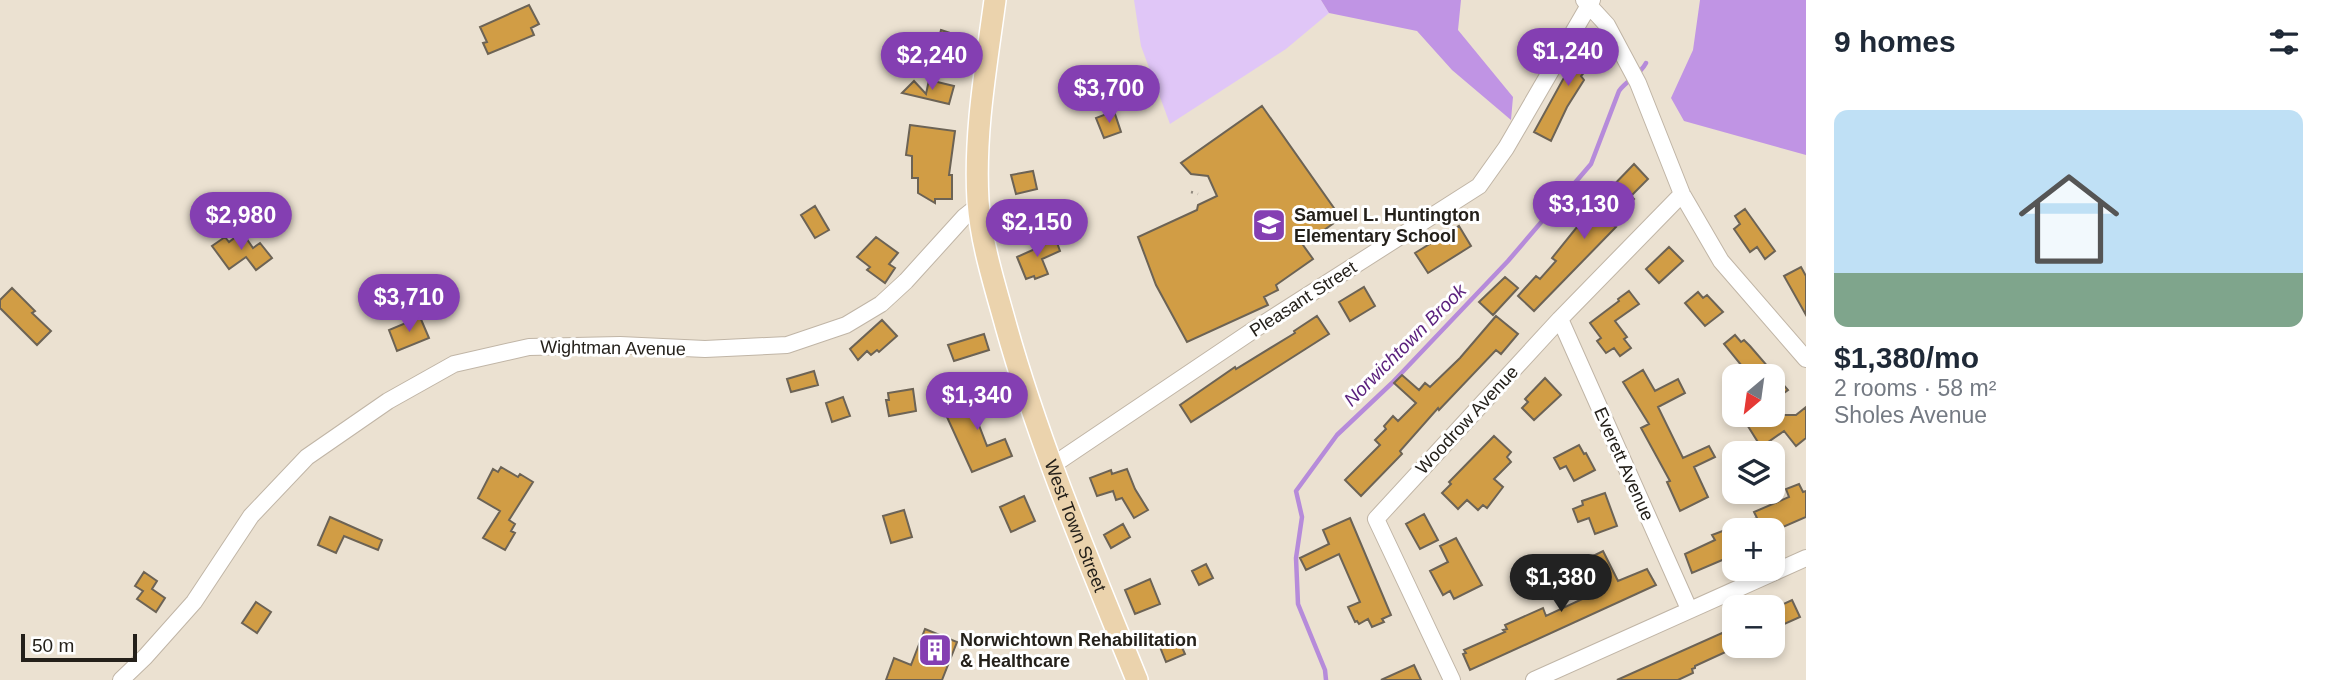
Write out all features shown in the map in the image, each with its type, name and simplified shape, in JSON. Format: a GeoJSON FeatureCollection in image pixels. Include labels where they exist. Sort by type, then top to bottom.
{"type":"FeatureCollection","features":[{"type":"Feature","properties":{"kind":"main road","name":"West Town Street"},"geometry":{"type":"LineString","coordinates":[[995,0],[979,134],[979,205],[988,256],[1012,348],[1053,465],[1137,680]]}},
{"type":"Feature","properties":{"kind":"street"},"geometry":{"type":"LineString","coordinates":[[1588,2],[1607,25],[1634,76],[1682,194],[1721,261],[1806,359]]}},
{"type":"Feature","properties":{"kind":"street","name":"Pleasant Street"},"geometry":{"type":"LineString","coordinates":[[1053,465],[1255,329],[1479,186],[1506,148],[1588,2]]}},
{"type":"Feature","properties":{"kind":"street","name":"Woodrow Avenue"},"geometry":{"type":"LineString","coordinates":[[1452,680],[1376,519],[1560,319],[1682,194]]}},
{"type":"Feature","properties":{"kind":"street","name":"Wightman Avenue"},"geometry":{"type":"LineString","coordinates":[[121,680],[194,602],[251,516],[307,457],[388,401],[454,363],[529,347],[620,345],[705,349],[787,345],[846,325],[881,304],[906,281],[964,217],[979,205]]}},
{"type":"Feature","properties":{"kind":"street","name":"Everett Avenue"},"geometry":{"type":"LineString","coordinates":[[1560,319],[1689,610]]}},
{"type":"Feature","properties":{"kind":"street"},"geometry":{"type":"LineString","coordinates":[[1534,680],[1806,558]]}},
{"type":"Feature","properties":{"kind":"path"},"geometry":{"type":"LineString","coordinates":[[1191,192],[1198,194]]}},
{"type":"Feature","properties":{"kind":"shaded area"},"geometry":{"type":"Polygon","coordinates":[[[1134,0],[1321,0],[1329,13],[1286,49],[1170,124],[1141,46],[1134,0]]]}},
{"type":"Feature","properties":{"kind":"shaded area"},"geometry":{"type":"Polygon","coordinates":[[[1321,0],[1461,0],[1458,30],[1513,97],[1511,120],[1452,70],[1417,31],[1329,13],[1321,0]]]}},
{"type":"Feature","properties":{"kind":"shaded area"},"geometry":{"type":"Polygon","coordinates":[[[1700,0],[1806,0],[1806,155],[1684,121],[1671,98],[1693,50],[1700,0]]]}},
{"type":"Feature","properties":{"kind":"building"},"geometry":{"type":"Polygon","coordinates":[[[529,5],[539,24],[531,28],[534,35],[488,54],[483,43],[487,42],[480,27],[529,5]]]}},
{"type":"Feature","properties":{"kind":"building"},"geometry":{"type":"Polygon","coordinates":[[[941,30],[962,37],[956,56],[936,49],[941,30]]]}},
{"type":"Feature","properties":{"kind":"building"},"geometry":{"type":"Polygon","coordinates":[[[1590,35],[1605,49],[1581,76],[1584,80],[1567,107],[1551,141],[1534,132],[1572,63],[1583,51],[1579,47],[1590,35]]]}},
{"type":"Feature","properties":{"kind":"building"},"geometry":{"type":"Polygon","coordinates":[[[929,80],[954,86],[949,104],[902,93],[914,81],[926,94],[929,80]]]}},
{"type":"Feature","properties":{"kind":"building"},"geometry":{"type":"Polygon","coordinates":[[[1262,106],[1341,218],[1303,245],[1313,259],[1276,285],[1278,290],[1264,297],[1268,305],[1187,342],[1156,285],[1138,237],[1197,210],[1198,205],[1217,196],[1208,176],[1191,174],[1181,163],[1262,106]]]}},
{"type":"Feature","properties":{"kind":"building"},"geometry":{"type":"Polygon","coordinates":[[[1114,111],[1121,132],[1104,138],[1096,118],[1114,111]]]}},
{"type":"Feature","properties":{"kind":"building"},"geometry":{"type":"Polygon","coordinates":[[[910,125],[955,131],[949,175],[952,175],[952,199],[935,199],[935,203],[918,193],[918,178],[912,178],[912,156],[906,155],[910,125]]]}},
{"type":"Feature","properties":{"kind":"building"},"geometry":{"type":"Polygon","coordinates":[[[1634,164],[1648,179],[1631,196],[1634,199],[1609,223],[1616,227],[1534,311],[1518,296],[1536,276],[1540,279],[1556,261],[1552,258],[1577,227],[1584,234],[1614,201],[1606,193],[1634,164]]]}},
{"type":"Feature","properties":{"kind":"building"},"geometry":{"type":"Polygon","coordinates":[[[1033,171],[1037,189],[1016,194],[1011,175],[1033,171]]]}},
{"type":"Feature","properties":{"kind":"building"},"geometry":{"type":"Polygon","coordinates":[[[815,206],[829,230],[815,238],[801,215],[815,206]]]}},
{"type":"Feature","properties":{"kind":"building"},"geometry":{"type":"Polygon","coordinates":[[[1745,209],[1775,251],[1765,259],[1757,247],[1750,252],[1734,229],[1740,224],[1735,216],[1745,209]]]}},
{"type":"Feature","properties":{"kind":"building"},"geometry":{"type":"Polygon","coordinates":[[[1459,226],[1471,246],[1428,273],[1415,253],[1459,226]]]}},
{"type":"Feature","properties":{"kind":"building"},"geometry":{"type":"Polygon","coordinates":[[[242,232],[253,248],[260,243],[272,258],[256,270],[246,257],[229,269],[212,246],[225,237],[229,242],[242,232]]]}},
{"type":"Feature","properties":{"kind":"building"},"geometry":{"type":"Polygon","coordinates":[[[876,237],[898,253],[889,264],[895,268],[885,283],[867,270],[870,267],[857,257],[876,237]]]}},
{"type":"Feature","properties":{"kind":"building"},"geometry":{"type":"Polygon","coordinates":[[[1056,240],[1060,251],[1042,259],[1048,274],[1026,279],[1017,257],[1035,249],[1033,246],[1056,240]]]}},
{"type":"Feature","properties":{"kind":"building"},"geometry":{"type":"Polygon","coordinates":[[[1669,247],[1683,261],[1659,283],[1646,269],[1669,247]]]}},
{"type":"Feature","properties":{"kind":"building"},"geometry":{"type":"Polygon","coordinates":[[[1801,267],[1806,276],[1806,315],[1784,276],[1801,267]]]}},
{"type":"Feature","properties":{"kind":"building"},"geometry":{"type":"Polygon","coordinates":[[[1505,277],[1518,288],[1493,315],[1479,302],[1505,277]]]}},
{"type":"Feature","properties":{"kind":"building"},"geometry":{"type":"Polygon","coordinates":[[[1364,287],[1375,306],[1350,321],[1339,302],[1364,287]]]}},
{"type":"Feature","properties":{"kind":"building"},"geometry":{"type":"Polygon","coordinates":[[[12,288],[51,331],[37,345],[0,308],[0,300],[12,288]]]}},
{"type":"Feature","properties":{"kind":"building"},"geometry":{"type":"Polygon","coordinates":[[[1629,291],[1639,304],[1615,321],[1627,337],[1624,339],[1631,348],[1620,356],[1614,348],[1606,353],[1597,341],[1601,338],[1590,323],[1629,291]]]}},
{"type":"Feature","properties":{"kind":"building"},"geometry":{"type":"Polygon","coordinates":[[[1698,292],[1703,298],[1707,295],[1723,312],[1705,326],[1685,303],[1698,292]]]}},
{"type":"Feature","properties":{"kind":"building"},"geometry":{"type":"Polygon","coordinates":[[[1317,316],[1329,334],[1191,422],[1180,405],[1235,367],[1236,369],[1295,333],[1294,331],[1317,316]]]}},
{"type":"Feature","properties":{"kind":"building"},"geometry":{"type":"Polygon","coordinates":[[[1496,316],[1518,334],[1501,354],[1496,350],[1439,410],[1438,408],[1400,451],[1402,454],[1361,496],[1345,480],[1380,445],[1375,440],[1386,429],[1384,426],[1393,416],[1398,421],[1416,403],[1394,383],[1402,375],[1419,390],[1425,383],[1430,387],[1460,358],[1496,316]]]}},
{"type":"Feature","properties":{"kind":"building"},"geometry":{"type":"Polygon","coordinates":[[[420,317],[429,338],[397,351],[389,330],[420,317]]]}},
{"type":"Feature","properties":{"kind":"building"},"geometry":{"type":"Polygon","coordinates":[[[882,320],[897,336],[879,352],[877,350],[871,355],[867,351],[858,360],[850,349],[882,320]]]}},
{"type":"Feature","properties":{"kind":"building"},"geometry":{"type":"Polygon","coordinates":[[[984,334],[989,350],[954,361],[948,345],[984,334]]]}},
{"type":"Feature","properties":{"kind":"building"},"geometry":{"type":"Polygon","coordinates":[[[1735,335],[1741,342],[1744,340],[1766,364],[1740,364],[1724,344],[1735,335]]]}},
{"type":"Feature","properties":{"kind":"building"},"geometry":{"type":"Polygon","coordinates":[[[1643,370],[1655,391],[1678,379],[1685,393],[1658,407],[1683,458],[1709,446],[1715,457],[1694,467],[1708,497],[1680,511],[1667,482],[1670,481],[1641,428],[1649,424],[1623,382],[1643,370]]]}},
{"type":"Feature","properties":{"kind":"building"},"geometry":{"type":"Polygon","coordinates":[[[814,371],[818,385],[791,392],[787,379],[814,371]]]}},
{"type":"Feature","properties":{"kind":"building"},"geometry":{"type":"Polygon","coordinates":[[[1545,378],[1561,395],[1534,420],[1522,408],[1528,402],[1525,399],[1545,378]]]}},
{"type":"Feature","properties":{"kind":"building"},"geometry":{"type":"Polygon","coordinates":[[[984,386],[994,414],[977,420],[987,446],[1005,439],[1012,456],[972,472],[947,417],[971,408],[965,392],[984,386]]]}},
{"type":"Feature","properties":{"kind":"building"},"geometry":{"type":"Polygon","coordinates":[[[913,389],[916,411],[889,416],[886,400],[889,400],[888,393],[913,389]]]}},
{"type":"Feature","properties":{"kind":"building"},"geometry":{"type":"Polygon","coordinates":[[[843,397],[850,416],[832,422],[826,403],[843,397]]]}},
{"type":"Feature","properties":{"kind":"building"},"geometry":{"type":"Polygon","coordinates":[[[1806,407],[1806,438],[1796,446],[1784,431],[1770,441],[1757,441],[1748,427],[1785,427],[1785,415],[1796,415],[1806,407]]]}},
{"type":"Feature","properties":{"kind":"building"},"geometry":{"type":"Polygon","coordinates":[[[1494,436],[1511,452],[1507,457],[1511,462],[1494,479],[1503,487],[1487,508],[1483,505],[1478,510],[1467,500],[1458,509],[1442,493],[1451,484],[1449,482],[1494,436]]]}},
{"type":"Feature","properties":{"kind":"building"},"geometry":{"type":"Polygon","coordinates":[[[1579,445],[1595,470],[1574,481],[1566,466],[1560,469],[1554,458],[1579,445]]]}},
{"type":"Feature","properties":{"kind":"building"},"geometry":{"type":"Polygon","coordinates":[[[501,467],[533,482],[509,520],[515,524],[511,531],[515,533],[505,550],[483,538],[500,511],[478,498],[493,469],[498,472],[501,467]]]}},
{"type":"Feature","properties":{"kind":"building"},"geometry":{"type":"Polygon","coordinates":[[[1127,469],[1148,510],[1134,518],[1122,498],[1116,500],[1113,491],[1097,496],[1090,478],[1111,470],[1112,474],[1127,469]]]}},
{"type":"Feature","properties":{"kind":"building"},"geometry":{"type":"Polygon","coordinates":[[[1799,484],[1803,492],[1806,491],[1806,517],[1785,526],[1785,518],[1757,518],[1754,512],[1773,504],[1785,504],[1785,499],[1789,497],[1786,489],[1799,484]]]}},
{"type":"Feature","properties":{"kind":"building"},"geometry":{"type":"Polygon","coordinates":[[[1605,493],[1617,526],[1595,534],[1589,518],[1578,522],[1573,509],[1583,505],[1582,501],[1605,493]]]}},
{"type":"Feature","properties":{"kind":"building"},"geometry":{"type":"Polygon","coordinates":[[[1024,496],[1035,521],[1011,532],[1000,507],[1024,496]]]}},
{"type":"Feature","properties":{"kind":"building"},"geometry":{"type":"Polygon","coordinates":[[[904,510],[912,537],[891,543],[883,516],[904,510]]]}},
{"type":"Feature","properties":{"kind":"building"},"geometry":{"type":"Polygon","coordinates":[[[1424,514],[1438,540],[1420,549],[1406,524],[1424,514]]]}},
{"type":"Feature","properties":{"kind":"building"},"geometry":{"type":"Polygon","coordinates":[[[330,517],[382,540],[378,550],[344,536],[336,553],[318,545],[330,517]]]}},
{"type":"Feature","properties":{"kind":"building"},"geometry":{"type":"Polygon","coordinates":[[[1350,518],[1391,615],[1382,619],[1384,622],[1372,627],[1368,619],[1359,624],[1355,622],[1348,607],[1360,602],[1339,554],[1306,570],[1300,558],[1329,544],[1323,530],[1350,518]]]}},
{"type":"Feature","properties":{"kind":"building"},"geometry":{"type":"Polygon","coordinates":[[[1123,524],[1130,537],[1111,548],[1104,535],[1123,524]]]}},
{"type":"Feature","properties":{"kind":"building"},"geometry":{"type":"Polygon","coordinates":[[[1722,531],[1722,560],[1692,573],[1685,554],[1715,540],[1712,535],[1722,531]]]}},
{"type":"Feature","properties":{"kind":"building"},"geometry":{"type":"Polygon","coordinates":[[[1456,538],[1482,585],[1454,599],[1450,591],[1443,595],[1430,571],[1448,562],[1440,546],[1456,538]]]}},
{"type":"Feature","properties":{"kind":"building"},"geometry":{"type":"Polygon","coordinates":[[[1603,551],[1618,581],[1647,569],[1656,585],[1470,670],[1463,654],[1466,653],[1464,650],[1505,632],[1505,625],[1543,608],[1546,616],[1591,595],[1586,585],[1603,577],[1593,556],[1603,551]]]}},
{"type":"Feature","properties":{"kind":"building"},"geometry":{"type":"Polygon","coordinates":[[[1206,564],[1213,578],[1199,585],[1192,571],[1206,564]]]}},
{"type":"Feature","properties":{"kind":"building"},"geometry":{"type":"Polygon","coordinates":[[[144,572],[157,581],[152,589],[165,598],[156,612],[137,599],[143,591],[135,586],[144,572]]]}},
{"type":"Feature","properties":{"kind":"building"},"geometry":{"type":"Polygon","coordinates":[[[1150,579],[1160,604],[1135,614],[1125,590],[1150,579]]]}},
{"type":"Feature","properties":{"kind":"building"},"geometry":{"type":"Polygon","coordinates":[[[1792,600],[1800,617],[1785,624],[1785,603],[1792,600]]]}},
{"type":"Feature","properties":{"kind":"building"},"geometry":{"type":"Polygon","coordinates":[[[256,602],[271,612],[257,633],[242,623],[256,602]]]}},
{"type":"Feature","properties":{"kind":"building","name":"Norwichtown Rehabilitation & Healthcare"},"geometry":{"type":"Polygon","coordinates":[[[925,629],[957,642],[942,680],[886,680],[894,658],[911,665],[925,629]]]}},
{"type":"Feature","properties":{"kind":"building"},"geometry":{"type":"Polygon","coordinates":[[[1722,633],[1722,654],[1695,666],[1693,673],[1678,680],[1617,680],[1722,633]]]}},
{"type":"Feature","properties":{"kind":"building"},"geometry":{"type":"Polygon","coordinates":[[[1176,634],[1185,654],[1166,662],[1158,642],[1176,634]]]}},
{"type":"Feature","properties":{"kind":"building"},"geometry":{"type":"Polygon","coordinates":[[[1414,665],[1421,680],[1381,680],[1414,665]]]}},
{"type":"Feature","properties":{"kind":"waterway","name":"Norwichtown Brook"},"geometry":{"type":"LineString","coordinates":[[1326,680],[1325,670],[1298,604],[1296,558],[1302,517],[1296,491],[1337,435],[1392,383],[1508,261],[1591,164],[1619,91],[1646,63]]}},
{"type":"Feature","properties":{"kind":"place","name":"Samuel L. Huntington Elementary School"},"geometry":{"type":"Point","coordinates":[1269,225]}},
{"type":"Feature","properties":{"kind":"place","name":"Norwichtown Rehabilitation & Healthcare"},"geometry":{"type":"Point","coordinates":[935,650]}}]}
